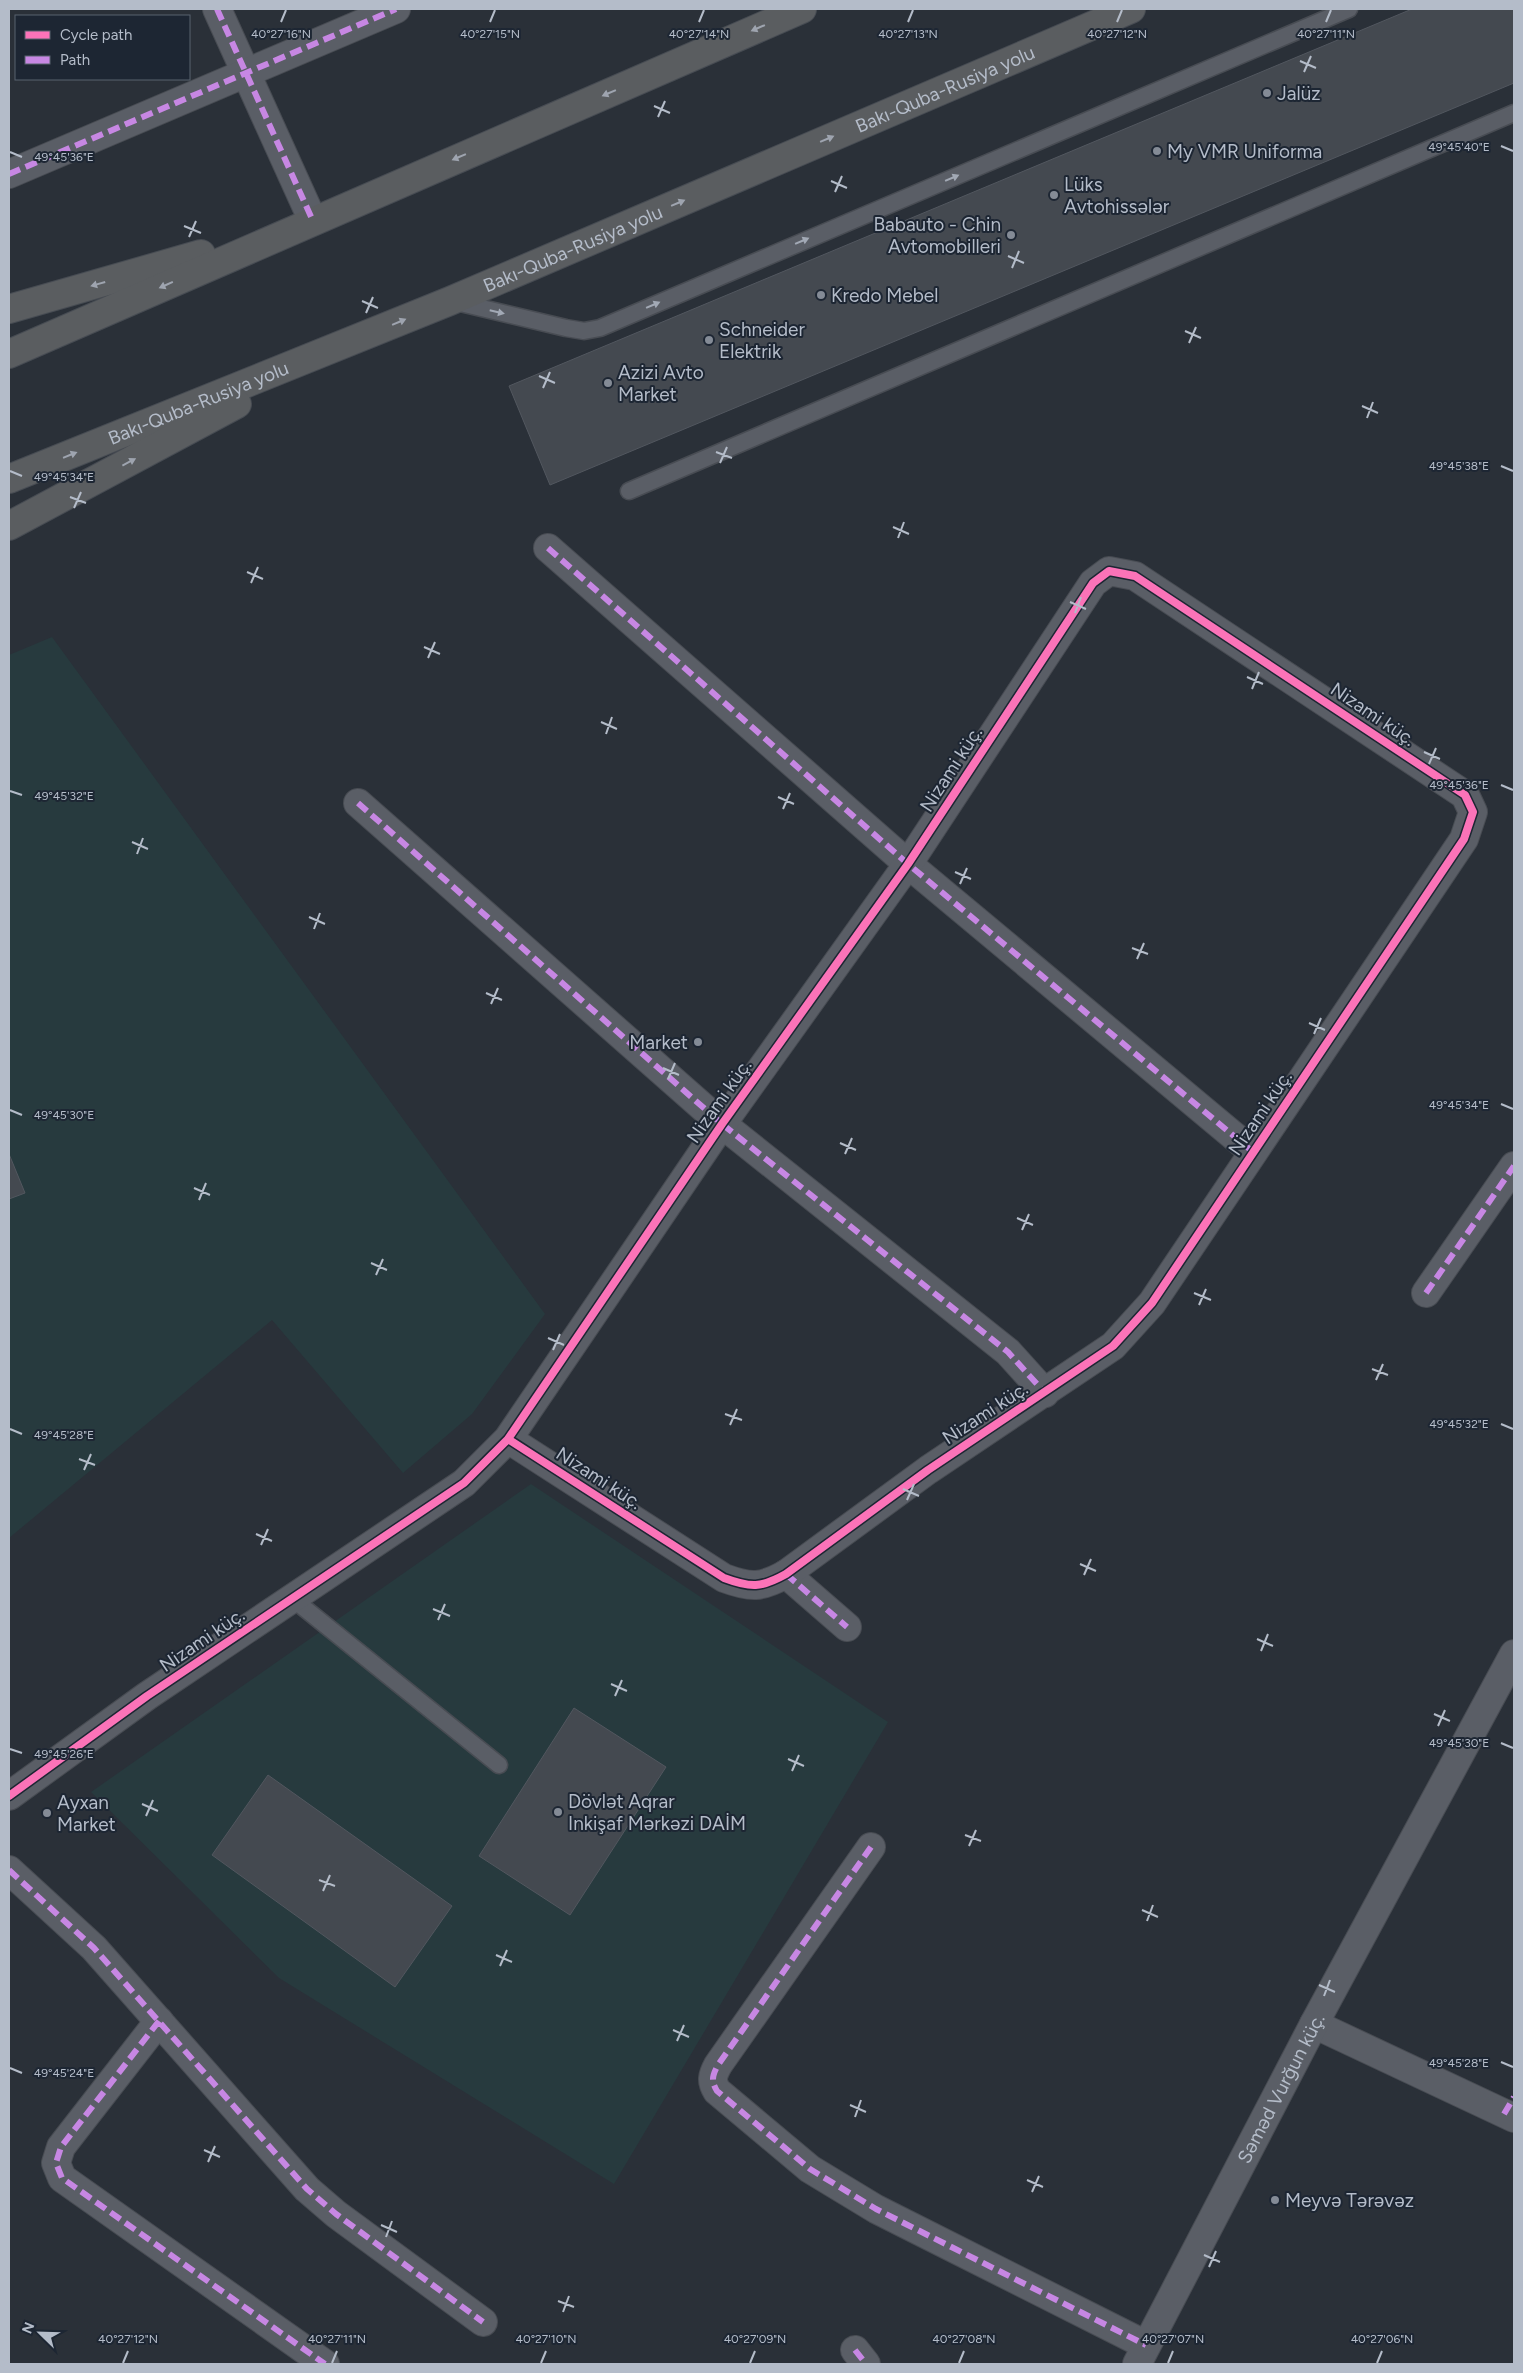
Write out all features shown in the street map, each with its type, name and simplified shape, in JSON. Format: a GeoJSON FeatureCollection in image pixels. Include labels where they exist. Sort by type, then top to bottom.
{"type":"FeatureCollection","features":[{"type":"Feature","properties":{"kind":"highway"},"geometry":{"type":"LineString","coordinates":[[9,354],[312,220],[802,9]]}},
{"type":"Feature","properties":{"kind":"highway","name":"Bakı-Quba-Rusiya yolu"},"geometry":{"type":"LineString","coordinates":[[9,480],[450,301],[1131,9]]}},
{"type":"Feature","properties":{"kind":"highway"},"geometry":{"type":"LineString","coordinates":[[9,310],[312,220]]}},
{"type":"Feature","properties":{"kind":"highway"},"geometry":{"type":"LineString","coordinates":[[9,526],[359,339]]}},
{"type":"Feature","properties":{"kind":"street"},"geometry":{"type":"LineString","coordinates":[[217,9],[312,220]]}},
{"type":"Feature","properties":{"kind":"street"},"geometry":{"type":"LineString","coordinates":[[9,174],[396,9]]}},
{"type":"Feature","properties":{"kind":"street"},"geometry":{"type":"LineString","coordinates":[[548,548],[908,864],[1253,1152]]}},
{"type":"Feature","properties":{"kind":"street","name":"Nizami küç."},"geometry":{"type":"LineString","coordinates":[[9,1796],[147,1696],[464,1483],[508,1439],[722,1124],[908,864],[1093,584],[1109,571],[1135,576],[1465,795],[1473,812],[1464,839],[1152,1303],[1113,1346],[928,1470],[786,1574],[766,1585],[745,1586],[724,1578],[508,1439]]}},
{"type":"Feature","properties":{"kind":"street"},"geometry":{"type":"LineString","coordinates":[[358,803],[722,1124],[1008,1352],[1045,1393]]}},
{"type":"Feature","properties":{"kind":"street"},"geometry":{"type":"LineString","coordinates":[[1426,1293],[1514,1166]]}},
{"type":"Feature","properties":{"kind":"street"},"geometry":{"type":"LineString","coordinates":[[786,1574],[846,1627]]}},
{"type":"Feature","properties":{"kind":"street","name":"Səməd Vurğun küç."},"geometry":{"type":"LineString","coordinates":[[1142,2355],[1314,2024],[1514,1654]]}},
{"type":"Feature","properties":{"kind":"street"},"geometry":{"type":"LineString","coordinates":[[871,1848],[718,2065],[712,2075],[712,2083],[717,2091],[810,2169],[876,2210],[1142,2355]]}},
{"type":"Feature","properties":{"kind":"street"},"geometry":{"type":"LineString","coordinates":[[9,1870],[94,1948],[307,2189],[336,2214],[483,2322]]}},
{"type":"Feature","properties":{"kind":"street"},"geometry":{"type":"LineString","coordinates":[[159,2021],[61,2147],[56,2163],[62,2178],[325,2364]]}},
{"type":"Feature","properties":{"kind":"street"},"geometry":{"type":"LineString","coordinates":[[1314,2024],[1511,2110]]}},
{"type":"Feature","properties":{"kind":"lane"},"geometry":{"type":"LineString","coordinates":[[450,301],[566,328],[584,331],[600,328],[1349,9]]}},
{"type":"Feature","properties":{"kind":"lane"},"geometry":{"type":"LineString","coordinates":[[629,491],[1514,113]]}},
{"type":"Feature","properties":{"kind":"lane"},"geometry":{"type":"LineString","coordinates":[[293,1599],[499,1765]]}},
{"type":"Feature","properties":{"kind":"green space"},"geometry":{"type":"Polygon","coordinates":[[[52,637],[545,1314],[472,1414],[403,1473],[272,1320],[9,1538],[9,655],[52,637]]]}},
{"type":"Feature","properties":{"kind":"green space"},"geometry":{"type":"Polygon","coordinates":[[[531,1484],[888,1722],[614,2184],[279,1978],[91,1792],[531,1484]]]}},
{"type":"Feature","properties":{"kind":"building","name":"Babauto - Chin Avtomobilleri"},"geometry":{"type":"Polygon","coordinates":[[[1412,9],[1514,9],[1514,83],[550,485],[509,386],[1412,9]]]}},
{"type":"Feature","properties":{"kind":"building"},"geometry":{"type":"Polygon","coordinates":[[[9,1154],[25,1193],[9,1199],[9,1154]]]}},
{"type":"Feature","properties":{"kind":"building"},"geometry":{"type":"Polygon","coordinates":[[[574,1708],[666,1767],[570,1915],[479,1856],[574,1708]]]}},
{"type":"Feature","properties":{"kind":"building"},"geometry":{"type":"Polygon","coordinates":[[[268,1775],[452,1906],[395,1987],[212,1855],[268,1775]]]}},
{"type":"Feature","properties":{"kind":"marked path"},"geometry":{"type":"LineString","coordinates":[[217,9],[313,221]]}},
{"type":"Feature","properties":{"kind":"marked path"},"geometry":{"type":"LineString","coordinates":[[9,174],[396,9]]}},
{"type":"Feature","properties":{"kind":"marked path"},"geometry":{"type":"LineString","coordinates":[[548,548],[908,864],[1253,1152]]}},
{"type":"Feature","properties":{"kind":"marked path"},"geometry":{"type":"LineString","coordinates":[[358,803],[722,1124],[1008,1352],[1045,1393]]}},
{"type":"Feature","properties":{"kind":"marked path"},"geometry":{"type":"LineString","coordinates":[[1426,1293],[1514,1166]]}},
{"type":"Feature","properties":{"kind":"marked path"},"geometry":{"type":"LineString","coordinates":[[786,1574],[847,1627]]}},
{"type":"Feature","properties":{"kind":"marked path"},"geometry":{"type":"LineString","coordinates":[[871,1847],[718,2065],[713,2078],[717,2091],[810,2169],[876,2209],[1146,2345]]}},
{"type":"Feature","properties":{"kind":"marked path"},"geometry":{"type":"LineString","coordinates":[[9,1870],[94,1948],[307,2189],[336,2214],[483,2322]]}},
{"type":"Feature","properties":{"kind":"marked path"},"geometry":{"type":"LineString","coordinates":[[159,2021],[61,2147],[56,2163],[62,2178],[325,2364]]}},
{"type":"Feature","properties":{"kind":"marked path"},"geometry":{"type":"LineString","coordinates":[[1504,2114],[1514,2097]]}},
{"type":"Feature","properties":{"kind":"marked path"},"geometry":{"type":"LineString","coordinates":[[855,2350],[866,2364]]}},
{"type":"Feature","properties":{"kind":"cycle path"},"geometry":{"type":"LineString","coordinates":[[9,1796],[147,1696],[464,1483],[508,1439],[722,1124],[908,864],[1093,583],[1109,571],[1135,576],[1465,795],[1473,812],[1464,839],[1152,1303],[1113,1346],[928,1470],[786,1574],[770,1582],[756,1585],[742,1584],[724,1578],[508,1439]]}},
{"type":"Feature","properties":{"kind":"place","name":"Jalüz"},"geometry":{"type":"Point","coordinates":[1267,93]}},
{"type":"Feature","properties":{"kind":"place","name":"My VMR Uniforma"},"geometry":{"type":"Point","coordinates":[1157,151]}},
{"type":"Feature","properties":{"kind":"place","name":"Lüks Avtohissələr"},"geometry":{"type":"Point","coordinates":[1054,195]}},
{"type":"Feature","properties":{"kind":"place","name":"Babauto - Chin Avtomobilleri"},"geometry":{"type":"Point","coordinates":[1011,235]}},
{"type":"Feature","properties":{"kind":"place","name":"Kredo Mebel"},"geometry":{"type":"Point","coordinates":[821,295]}},
{"type":"Feature","properties":{"kind":"place","name":"Schneider Elektrik"},"geometry":{"type":"Point","coordinates":[709,340]}},
{"type":"Feature","properties":{"kind":"place","name":"Azizi Avto Market"},"geometry":{"type":"Point","coordinates":[608,383]}},
{"type":"Feature","properties":{"kind":"place","name":"Market"},"geometry":{"type":"Point","coordinates":[698,1042]}},
{"type":"Feature","properties":{"kind":"place","name":"Dövlət Aqrar Inkişaf Mərkəzi DAİM"},"geometry":{"type":"Point","coordinates":[558,1812]}},
{"type":"Feature","properties":{"kind":"place","name":"Ayxan Market"},"geometry":{"type":"Point","coordinates":[47,1813]}},
{"type":"Feature","properties":{"kind":"place","name":"Meyvə Tərəvəz"},"geometry":{"type":"Point","coordinates":[1275,2200]}}]}
